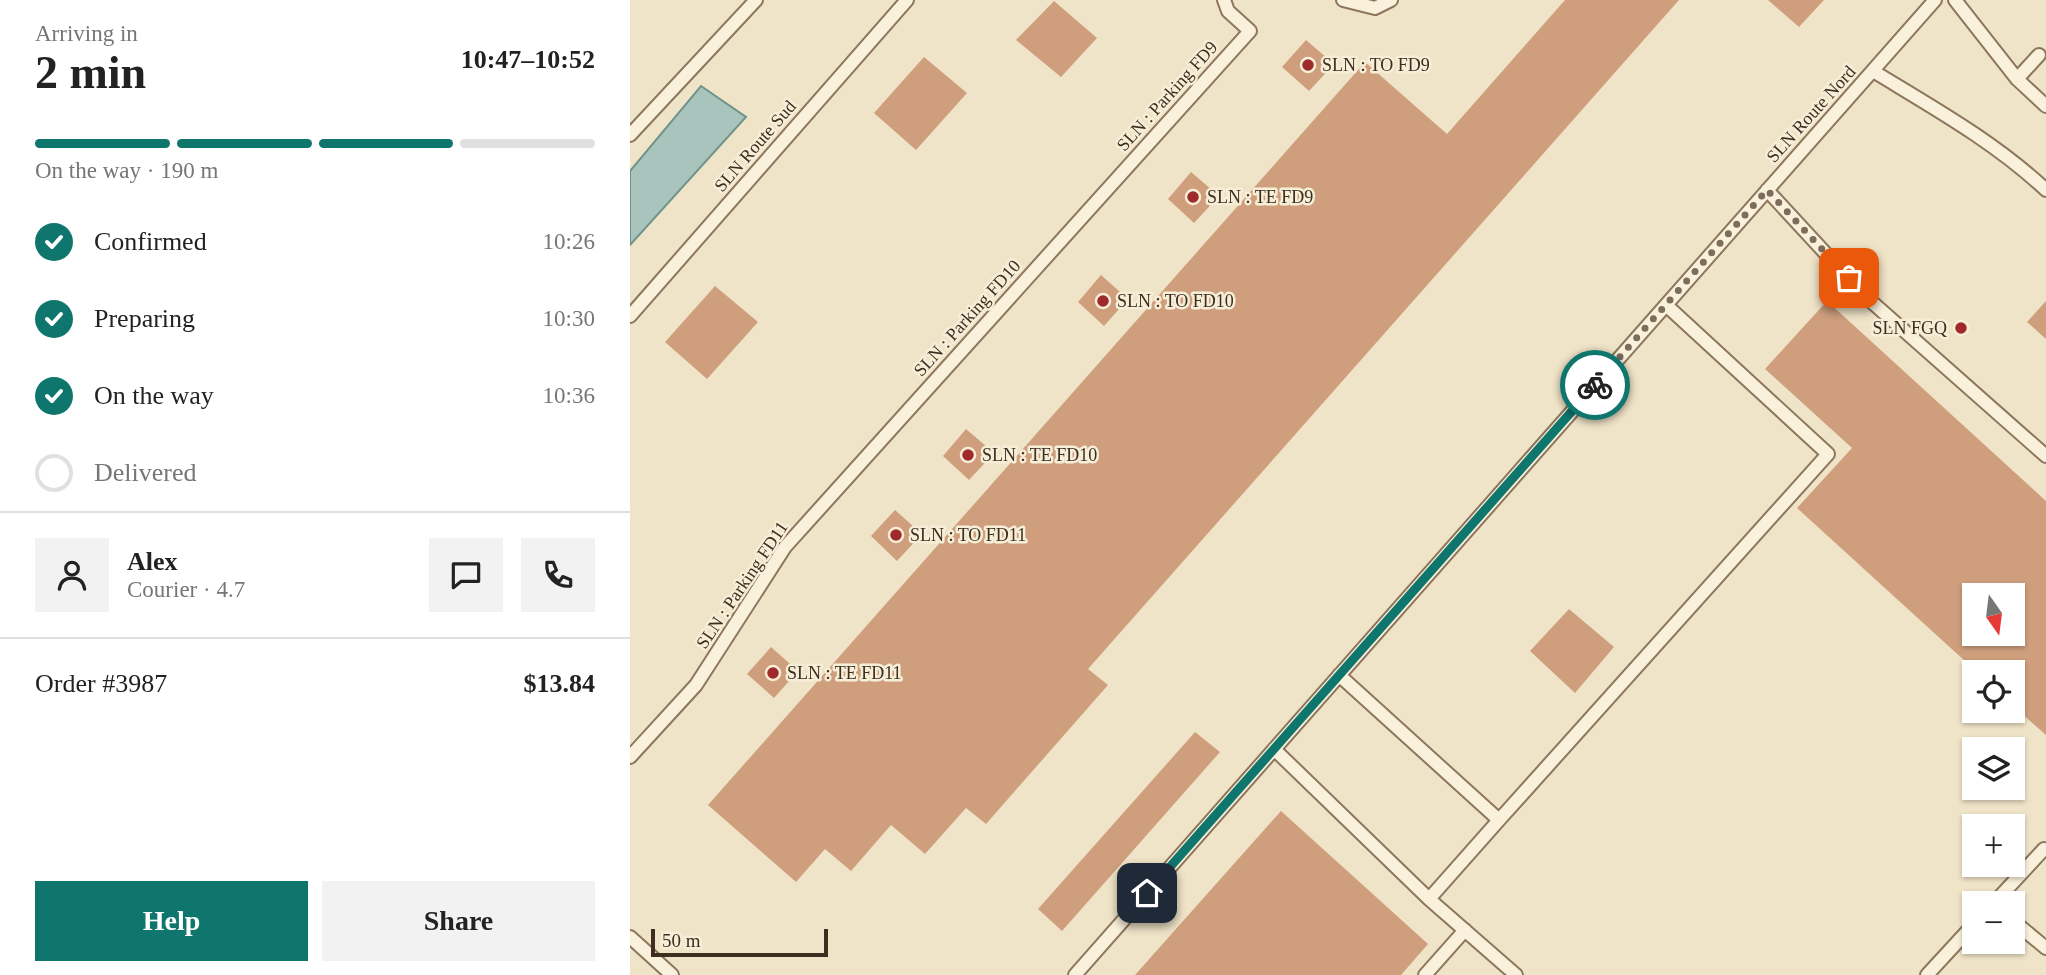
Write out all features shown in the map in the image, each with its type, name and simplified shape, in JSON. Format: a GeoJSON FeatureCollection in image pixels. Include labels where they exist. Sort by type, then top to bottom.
{"type":"FeatureCollection","features":[{"type":"Feature","properties":{"kind":"lane"},"geometry":{"type":"LineString","coordinates":[[630,135],[756,0]]}},
{"type":"Feature","properties":{"kind":"lane","name":"SLN Route Sud"},"geometry":{"type":"LineString","coordinates":[[630,316],[907,0]]}},
{"type":"Feature","properties":{"kind":"lane","name":"SLN : Parking FD9"},"geometry":{"type":"LineString","coordinates":[[1082,215],[1250,31],[1228,11],[1224,0]]}},
{"type":"Feature","properties":{"kind":"lane"},"geometry":{"type":"LineString","coordinates":[[1343,0],[1375,8],[1391,0]]}},
{"type":"Feature","properties":{"kind":"lane","name":"SLN Route Nord"},"geometry":{"type":"LineString","coordinates":[[1075,975],[1934,0]]}},
{"type":"Feature","properties":{"kind":"lane"},"geometry":{"type":"LineString","coordinates":[[1955,0],[2017,79],[2046,106]]}},
{"type":"Feature","properties":{"kind":"lane"},"geometry":{"type":"LineString","coordinates":[[2017,79],[2039,54]]}},
{"type":"Feature","properties":{"kind":"lane"},"geometry":{"type":"LineString","coordinates":[[1873,71],[1955,121],[2021,166],[2046,190]]}},
{"type":"Feature","properties":{"kind":"lane"},"geometry":{"type":"LineString","coordinates":[[1767,190],[1865,296],[2046,456]]}},
{"type":"Feature","properties":{"kind":"lane","name":"SLN : Parking FD10"},"geometry":{"type":"LineString","coordinates":[[877,444],[1082,215]]}},
{"type":"Feature","properties":{"kind":"lane"},"geometry":{"type":"LineString","coordinates":[[1429,898],[1828,454],[1666,304]]}},
{"type":"Feature","properties":{"kind":"lane","name":"SLN : Parking FD11"},"geometry":{"type":"LineString","coordinates":[[630,757],[696,685],[785,547],[877,444]]}},
{"type":"Feature","properties":{"kind":"lane"},"geometry":{"type":"LineString","coordinates":[[1339,675],[1499,820]]}},
{"type":"Feature","properties":{"kind":"lane"},"geometry":{"type":"LineString","coordinates":[[1274,749],[1429,898],[1516,975]]}},
{"type":"Feature","properties":{"kind":"lane"},"geometry":{"type":"LineString","coordinates":[[2005,891],[2044,849]]}},
{"type":"Feature","properties":{"kind":"lane"},"geometry":{"type":"LineString","coordinates":[[1425,975],[1465,930]]}},
{"type":"Feature","properties":{"kind":"lane"},"geometry":{"type":"LineString","coordinates":[[2025,931],[2046,948]]}},
{"type":"Feature","properties":{"kind":"lane"},"geometry":{"type":"LineString","coordinates":[[630,937],[672,975]]}},
{"type":"Feature","properties":{"kind":"lane"},"geometry":{"type":"LineString","coordinates":[[1927,975],[1962,938]]}},
{"type":"Feature","properties":{"kind":"water"},"geometry":{"type":"Polygon","coordinates":[[[701,86],[746,117],[630,245],[630,171],[701,86]]]}},
{"type":"Feature","properties":{"kind":"building"},"geometry":{"type":"Polygon","coordinates":[[[1565,0],[1679,0],[1088,669],[1108,685],[986,824],[966,808],[925,854],[891,825],[851,871],[825,849],[796,882],[708,805],[1365,62],[1447,134],[1565,0]]]}},
{"type":"Feature","properties":{"kind":"building"},"geometry":{"type":"Polygon","coordinates":[[[1768,0],[1824,0],[1799,27],[1768,0]]]}},
{"type":"Feature","properties":{"kind":"building"},"geometry":{"type":"Polygon","coordinates":[[[1054,1],[1097,38],[1061,77],[1016,40],[1054,1]]]}},
{"type":"Feature","properties":{"kind":"building","name":"SLN : TO FD9"},"geometry":{"type":"Polygon","coordinates":[[[1306,40],[1334,64],[1309,91],[1282,67],[1306,40]]]}},
{"type":"Feature","properties":{"kind":"building"},"geometry":{"type":"Polygon","coordinates":[[[924,57],[967,93],[916,150],[874,113],[924,57]]]}},
{"type":"Feature","properties":{"kind":"building","name":"SLN : TE FD9"},"geometry":{"type":"Polygon","coordinates":[[[1191,172],[1219,196],[1194,223],[1168,199],[1191,172]]]}},
{"type":"Feature","properties":{"kind":"building","name":"SLN : TO FD10"},"geometry":{"type":"Polygon","coordinates":[[[1101,275],[1128,299],[1104,326],[1078,302],[1101,275]]]}},
{"type":"Feature","properties":{"kind":"building"},"geometry":{"type":"Polygon","coordinates":[[[715,286],[758,322],[707,379],[665,342],[715,286]]]}},
{"type":"Feature","properties":{"kind":"building"},"geometry":{"type":"Polygon","coordinates":[[[1827,301],[2046,501],[2046,735],[2025,716],[2025,660],[1964,660],[1797,508],[1852,448],[1765,369],[1827,301]]]}},
{"type":"Feature","properties":{"kind":"building"},"geometry":{"type":"Polygon","coordinates":[[[2046,301],[2046,339],[2027,322],[2046,301]]]}},
{"type":"Feature","properties":{"kind":"building","name":"SLN : TE FD10"},"geometry":{"type":"Polygon","coordinates":[[[966,429],[994,453],[969,480],[943,456],[966,429]]]}},
{"type":"Feature","properties":{"kind":"building","name":"SLN : TO FD11"},"geometry":{"type":"Polygon","coordinates":[[[895,510],[922,534],[897,561],[871,536],[895,510]]]}},
{"type":"Feature","properties":{"kind":"building"},"geometry":{"type":"Polygon","coordinates":[[[1569,609],[1614,647],[1575,693],[1530,651],[1569,609]]]}},
{"type":"Feature","properties":{"kind":"building","name":"SLN : TE FD11"},"geometry":{"type":"Polygon","coordinates":[[[771,647],[798,671],[774,698],[747,674],[771,647]]]}},
{"type":"Feature","properties":{"kind":"building"},"geometry":{"type":"Polygon","coordinates":[[[1195,732],[1220,752],[1062,931],[1038,909],[1195,732]]]}},
{"type":"Feature","properties":{"kind":"building"},"geometry":{"type":"Polygon","coordinates":[[[1281,811],[1428,944],[1401,975],[1135,975],[1281,811]]]}},
{"type":"Feature","properties":{"kind":"way so far"},"geometry":{"type":"LineString","coordinates":[[1595,385],[1767,190],[1849,278]]}},
{"type":"Feature","properties":{"kind":"place","name":"SLN : TO FD9"},"geometry":{"type":"Point","coordinates":[1308,65]}},
{"type":"Feature","properties":{"kind":"place","name":"SLN : TE FD9"},"geometry":{"type":"Point","coordinates":[1193,197]}},
{"type":"Feature","properties":{"kind":"place","name":"SLN : TO FD10"},"geometry":{"type":"Point","coordinates":[1103,301]}},
{"type":"Feature","properties":{"kind":"place","name":"SLN FGQ"},"geometry":{"type":"Point","coordinates":[1961,328]}},
{"type":"Feature","properties":{"kind":"place","name":"SLN : TE FD10"},"geometry":{"type":"Point","coordinates":[968,455]}},
{"type":"Feature","properties":{"kind":"place","name":"SLN : TO FD11"},"geometry":{"type":"Point","coordinates":[896,535]}},
{"type":"Feature","properties":{"kind":"place","name":"SLN : TE FD11"},"geometry":{"type":"Point","coordinates":[773,673]}},
{"type":"Feature","properties":{"kind":"route"},"geometry":{"type":"LineString","coordinates":[[1147,893],[1595,385]]}}]}
